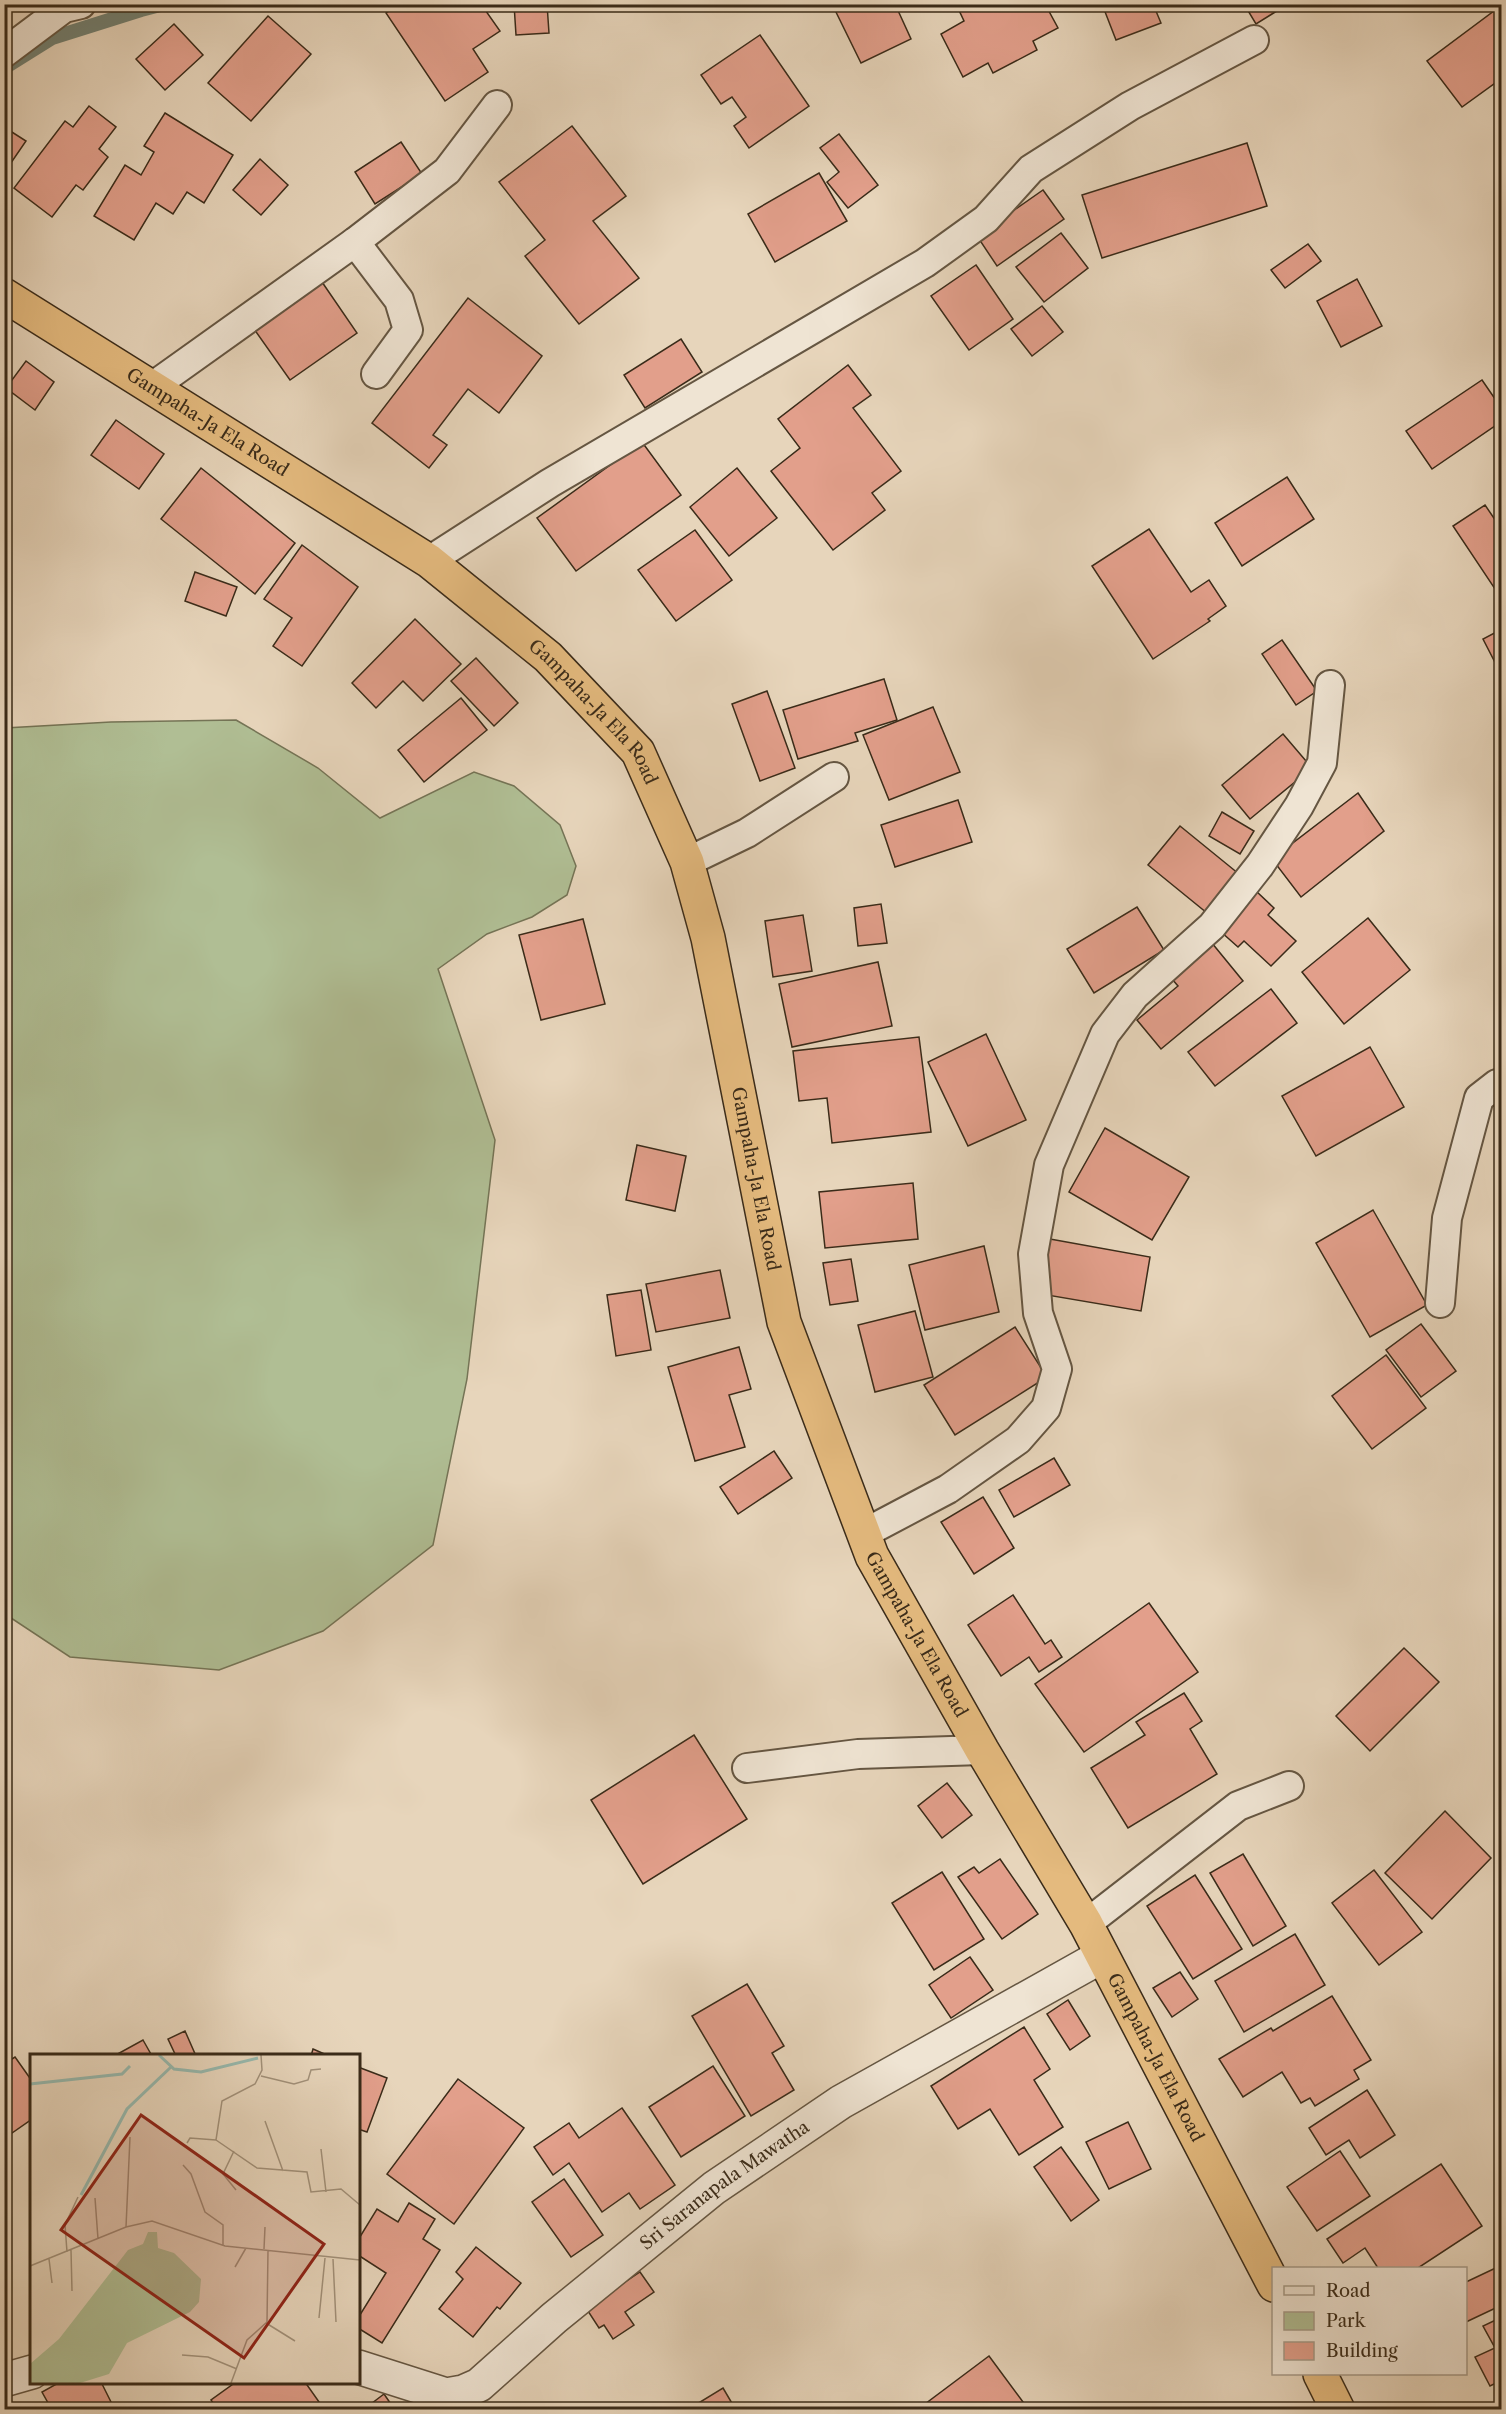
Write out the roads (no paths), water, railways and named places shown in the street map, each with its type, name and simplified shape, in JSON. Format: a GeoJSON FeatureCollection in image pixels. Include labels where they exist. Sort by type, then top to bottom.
{"type":"FeatureCollection","features":[{"type":"Feature","properties":{"kind":"highway","name":"Gampaha-Ja Ela Road"},"geometry":{"type":"LineString","coordinates":[[4,295],[429,561],[548,657],[638,752],[687,862],[708,938],[784,1322],[872,1556],[982,1750],[1086,1924],[1272,2281]]}},
{"type":"Feature","properties":{"kind":"highway"},"geometry":{"type":"LineString","coordinates":[[1321,2375],[1338,2409]]}},
{"type":"Feature","properties":{"kind":"street","name":"Sri Saranapala Mawatha"},"geometry":{"type":"LineString","coordinates":[[360,2368],[447,2402],[479,2385],[562,2311],[714,2188],[841,2102],[1102,1956]]}},
{"type":"Feature","properties":{"kind":"street"},"geometry":{"type":"LineString","coordinates":[[4,2380],[30,2373]]}},
{"type":"Feature","properties":{"kind":"lane"},"geometry":{"type":"LineString","coordinates":[[4,53],[64,8],[81,4]]}},
{"type":"Feature","properties":{"kind":"lane"},"geometry":{"type":"LineString","coordinates":[[429,561],[550,483],[926,263],[986,219],[1031,170],[1130,106],[1254,40]]}},
{"type":"Feature","properties":{"kind":"lane"},"geometry":{"type":"LineString","coordinates":[[152,387],[355,242],[447,171],[497,105]]}},
{"type":"Feature","properties":{"kind":"lane"},"geometry":{"type":"LineString","coordinates":[[355,242],[399,300],[408,330],[376,374]]}},
{"type":"Feature","properties":{"kind":"lane"},"geometry":{"type":"LineString","coordinates":[[863,1534],[957,1483],[1018,1440],[1046,1408],[1057,1369],[1038,1313],[1033,1254],[1049,1165],[1105,1034],[1135,996],[1212,926],[1260,866],[1299,806],[1322,763],[1330,685]]}},
{"type":"Feature","properties":{"kind":"lane"},"geometry":{"type":"LineString","coordinates":[[687,862],[747,833],[834,777]]}},
{"type":"Feature","properties":{"kind":"lane"},"geometry":{"type":"LineString","coordinates":[[1440,1303],[1447,1218],[1479,1098],[1497,1084],[1502,1083]]}},
{"type":"Feature","properties":{"kind":"lane"},"geometry":{"type":"LineString","coordinates":[[747,1768],[858,1754],[982,1750]]}},
{"type":"Feature","properties":{"kind":"lane"},"geometry":{"type":"LineString","coordinates":[[1086,1924],[1238,1806],[1289,1786]]}},
{"type":"Feature","properties":{"kind":"waterway"},"geometry":{"type":"LineString","coordinates":[[4,68],[52,38],[164,4]]}}]}
